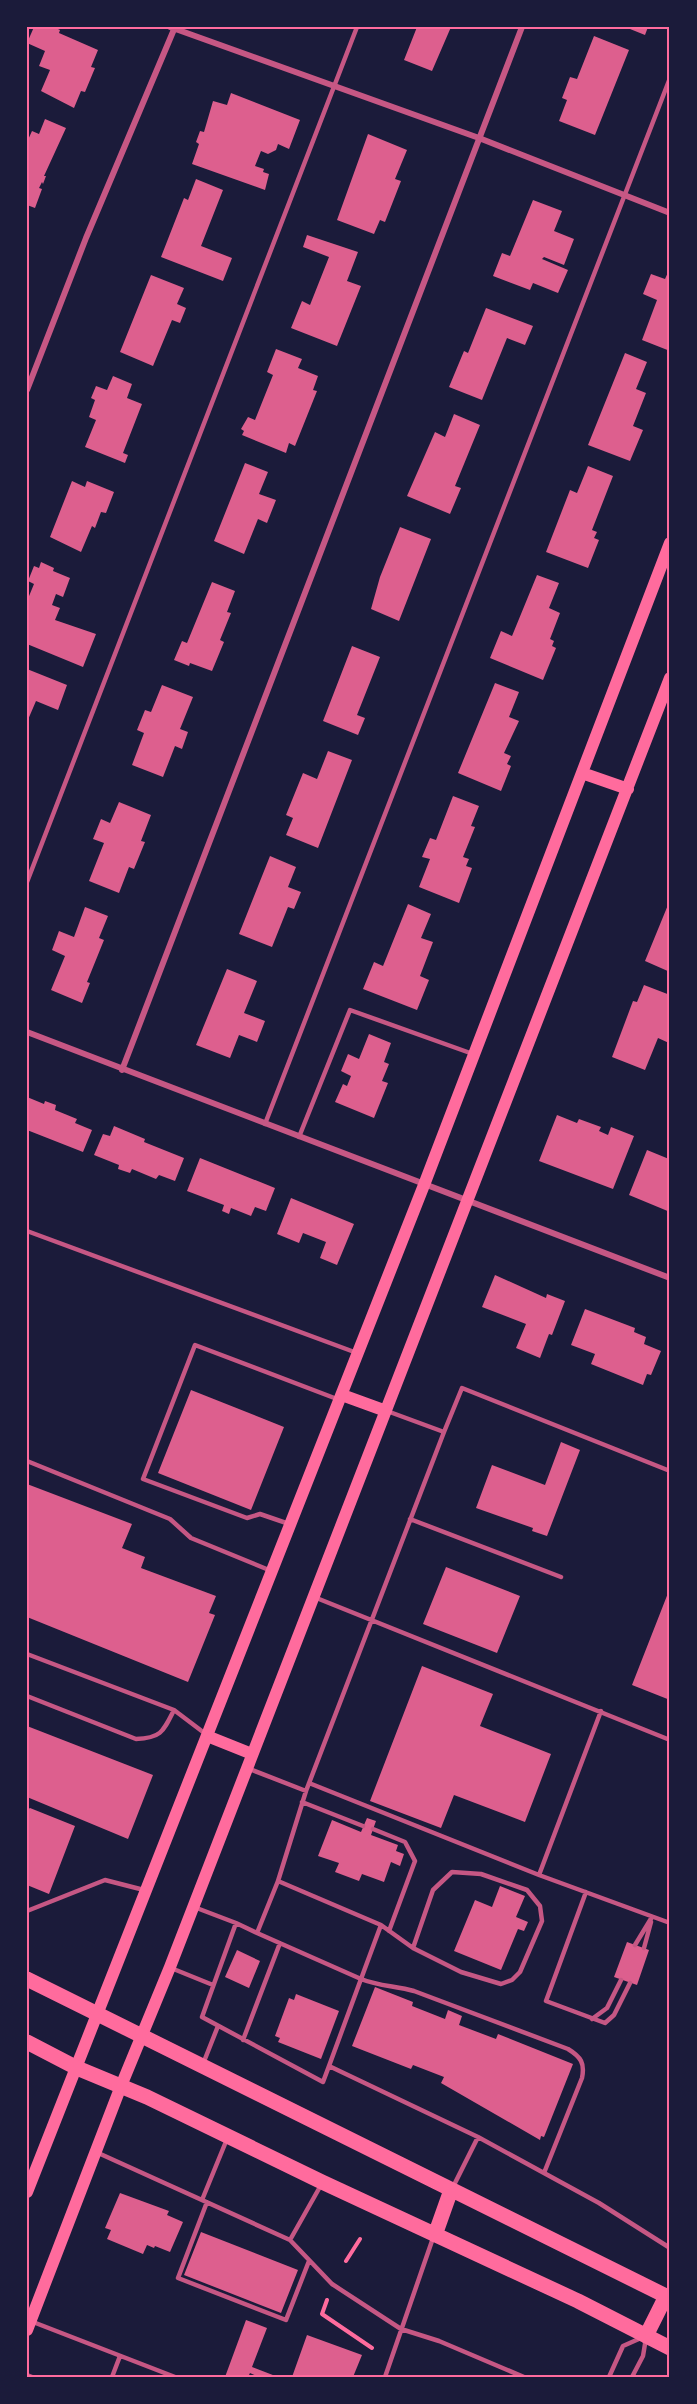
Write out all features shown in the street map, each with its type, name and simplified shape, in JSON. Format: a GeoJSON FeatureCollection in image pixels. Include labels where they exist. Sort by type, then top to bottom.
{"type":"FeatureCollection","features":[{"type":"Feature","properties":{"kind":"main road"},"geometry":{"type":"LineString","coordinates":[[27,2192],[424,1185],[670,543]]}},
{"type":"Feature","properties":{"kind":"main road"},"geometry":{"type":"LineString","coordinates":[[29,2326],[670,678]]}},
{"type":"Feature","properties":{"kind":"main road"},"geometry":{"type":"LineString","coordinates":[[582,773],[628,789]]}},
{"type":"Feature","properties":{"kind":"main road"},"geometry":{"type":"LineString","coordinates":[[341,1397],[386,1411]]}},
{"type":"Feature","properties":{"kind":"main road"},"geometry":{"type":"LineString","coordinates":[[207,1736],[252,1754]]}},
{"type":"Feature","properties":{"kind":"main road"},"geometry":{"type":"LineString","coordinates":[[27,1979],[451,2190],[669,2294],[646,2336]]}},
{"type":"Feature","properties":{"kind":"main road"},"geometry":{"type":"LineString","coordinates":[[27,2042],[77,2068],[121,2086],[670,2348]]}},
{"type":"Feature","properties":{"kind":"main road"},"geometry":{"type":"LineString","coordinates":[[435,2235],[451,2190]]}},
{"type":"Feature","properties":{"kind":"street"},"geometry":{"type":"LineString","coordinates":[[122,1070],[522,27]]}},
{"type":"Feature","properties":{"kind":"street"},"geometry":{"type":"LineString","coordinates":[[27,390],[86,238],[173,28],[479,138],[670,213]]}},
{"type":"Feature","properties":{"kind":"street"},"geometry":{"type":"LineString","coordinates":[[27,1032],[670,1278]]}},
{"type":"Feature","properties":{"kind":"lane"},"geometry":{"type":"LineString","coordinates":[[27,882],[357,27]]}},
{"type":"Feature","properties":{"kind":"lane"},"geometry":{"type":"LineString","coordinates":[[265,1124],[670,78]]}},
{"type":"Feature","properties":{"kind":"lane"},"geometry":{"type":"LineString","coordinates":[[299,1137],[350,1010],[474,1055]]}},
{"type":"Feature","properties":{"kind":"lane"},"geometry":{"type":"LineString","coordinates":[[27,1231],[357,1353]]}},
{"type":"Feature","properties":{"kind":"lane"},"geometry":{"type":"LineString","coordinates":[[290,1525],[260,1514],[247,1518],[143,1479],[195,1345],[341,1397]]}},
{"type":"Feature","properties":{"kind":"lane"},"geometry":{"type":"LineString","coordinates":[[256,1933],[278,1881],[302,1802],[370,1620],[462,1388],[670,1471]]}},
{"type":"Feature","properties":{"kind":"lane"},"geometry":{"type":"LineString","coordinates":[[386,1411],[444,1432]]}},
{"type":"Feature","properties":{"kind":"lane"},"geometry":{"type":"LineString","coordinates":[[27,1461],[170,1519],[191,1538],[272,1571]]}},
{"type":"Feature","properties":{"kind":"lane"},"geometry":{"type":"LineString","coordinates":[[411,1519],[561,1577]]}},
{"type":"Feature","properties":{"kind":"lane"},"geometry":{"type":"LineString","coordinates":[[314,1597],[670,1740]]}},
{"type":"Feature","properties":{"kind":"lane"},"geometry":{"type":"LineString","coordinates":[[27,1654],[174,1710],[207,1736]]}},
{"type":"Feature","properties":{"kind":"lane"},"geometry":{"type":"LineString","coordinates":[[27,1696],[136,1739],[152,1739],[164,1730],[174,1710]]}},
{"type":"Feature","properties":{"kind":"lane"},"geometry":{"type":"LineString","coordinates":[[539,1875],[601,1711]]}},
{"type":"Feature","properties":{"kind":"lane"},"geometry":{"type":"LineString","coordinates":[[247,1768],[306,1791]]}},
{"type":"Feature","properties":{"kind":"lane"},"geometry":{"type":"LineString","coordinates":[[309,1783],[539,1875],[670,1923]]}},
{"type":"Feature","properties":{"kind":"lane"},"geometry":{"type":"LineString","coordinates":[[302,1802],[363,1826]]}},
{"type":"Feature","properties":{"kind":"lane"},"geometry":{"type":"LineString","coordinates":[[373,1830],[405,1842],[415,1861],[389,1931]]}},
{"type":"Feature","properties":{"kind":"lane"},"geometry":{"type":"LineString","coordinates":[[278,1881],[381,1925],[413,1948],[461,1972],[501,1984],[512,1980],[520,1972],[542,1921],[540,1906],[527,1890],[481,1875],[452,1872],[433,1890],[413,1948]]}},
{"type":"Feature","properties":{"kind":"lane"},"geometry":{"type":"LineString","coordinates":[[27,1911],[105,1880],[146,1891]]}},
{"type":"Feature","properties":{"kind":"lane"},"geometry":{"type":"LineString","coordinates":[[586,1892],[546,2001],[605,2023],[614,2015],[630,1983]]}},
{"type":"Feature","properties":{"kind":"lane"},"geometry":{"type":"LineString","coordinates":[[193,1907],[236,1923],[376,1986],[398,1987],[414,1991],[568,2049],[579,2056],[584,2067],[582,2078],[544,2173]]}},
{"type":"Feature","properties":{"kind":"lane"},"geometry":{"type":"LineString","coordinates":[[635,1945],[652,1917]]}},
{"type":"Feature","properties":{"kind":"lane"},"geometry":{"type":"LineString","coordinates":[[644,1948],[652,1917]]}},
{"type":"Feature","properties":{"kind":"lane"},"geometry":{"type":"LineString","coordinates":[[236,1923],[202,2017],[323,2082],[381,1925]]}},
{"type":"Feature","properties":{"kind":"lane"},"geometry":{"type":"LineString","coordinates":[[243,2040],[280,1943]]}},
{"type":"Feature","properties":{"kind":"lane"},"geometry":{"type":"LineString","coordinates":[[170,1967],[213,1985]]}},
{"type":"Feature","properties":{"kind":"lane"},"geometry":{"type":"LineString","coordinates":[[592,2019],[607,2008],[621,1980]]}},
{"type":"Feature","properties":{"kind":"lane"},"geometry":{"type":"LineString","coordinates":[[202,2067],[218,2026]]}},
{"type":"Feature","properties":{"kind":"lane"},"geometry":{"type":"LineString","coordinates":[[329,2066],[478,2138],[544,2173],[599,2203],[670,2248]]}},
{"type":"Feature","properties":{"kind":"lane"},"geometry":{"type":"LineString","coordinates":[[228,2137],[178,2278],[286,2320],[309,2261]]}},
{"type":"Feature","properties":{"kind":"lane"},"geometry":{"type":"LineString","coordinates":[[451,2190],[478,2138]]}},
{"type":"Feature","properties":{"kind":"lane"},"geometry":{"type":"LineString","coordinates":[[96,2152],[290,2240],[332,2284],[401,2329],[439,2341],[524,2377]]}},
{"type":"Feature","properties":{"kind":"lane"},"geometry":{"type":"LineString","coordinates":[[290,2240],[322,2182]]}},
{"type":"Feature","properties":{"kind":"lane"},"geometry":{"type":"LineString","coordinates":[[385,2377],[435,2235]]}},
{"type":"Feature","properties":{"kind":"lane"},"geometry":{"type":"LineString","coordinates":[[29,2326],[175,2377]]}},
{"type":"Feature","properties":{"kind":"lane"},"geometry":{"type":"LineString","coordinates":[[609,2377],[622,2346],[646,2336]]}},
{"type":"Feature","properties":{"kind":"lane"},"geometry":{"type":"LineString","coordinates":[[632,2377],[643,2356],[646,2336]]}},
{"type":"Feature","properties":{"kind":"lane"},"geometry":{"type":"LineString","coordinates":[[112,2377],[120,2356]]}},
{"type":"Feature","properties":{"kind":"lane"},"geometry":{"type":"LineString","coordinates":[[27,2375],[32,2377]]}},
{"type":"Feature","properties":{"kind":"path"},"geometry":{"type":"LineString","coordinates":[[346,2261],[360,2239]]}},
{"type":"Feature","properties":{"kind":"path"},"geometry":{"type":"LineString","coordinates":[[327,2300],[322,2314],[372,2348]]}},
{"type":"Feature","properties":{"kind":"building"},"geometry":{"type":"Polygon","coordinates":[[[34,27],[54,27],[60,30],[59,33],[98,50],[91,67],[95,68],[85,92],[81,91],[74,108],[41,91],[50,70],[39,66],[45,51],[27,43],[34,27]]]}},
{"type":"Feature","properties":{"kind":"building"},"geometry":{"type":"Polygon","coordinates":[[[417,27],[451,27],[432,71],[404,60],[417,27]]]}},
{"type":"Feature","properties":{"kind":"building"},"geometry":{"type":"Polygon","coordinates":[[[625,27],[648,27],[645,35],[625,27]]]}},
{"type":"Feature","properties":{"kind":"building"},"geometry":{"type":"Polygon","coordinates":[[[594,36],[629,50],[595,135],[559,121],[567,100],[562,98],[570,77],[577,79],[594,36]]]}},
{"type":"Feature","properties":{"kind":"building"},"geometry":{"type":"Polygon","coordinates":[[[231,93],[300,120],[289,149],[278,144],[276,150],[268,154],[261,151],[255,166],[264,169],[263,172],[269,174],[265,190],[192,164],[199,144],[196,142],[200,131],[204,132],[213,101],[227,105],[231,93]]]}},
{"type":"Feature","properties":{"kind":"building"},"geometry":{"type":"Polygon","coordinates":[[[45,119],[66,128],[44,176],[46,176],[43,184],[42,182],[39,188],[42,189],[35,208],[27,205],[27,142],[32,131],[39,134],[45,119]]]}},
{"type":"Feature","properties":{"kind":"building"},"geometry":{"type":"Polygon","coordinates":[[[368,134],[407,150],[395,179],[401,181],[385,222],[380,220],[374,234],[337,220],[368,134]]]}},
{"type":"Feature","properties":{"kind":"building"},"geometry":{"type":"Polygon","coordinates":[[[196,179],[223,190],[201,246],[232,258],[223,281],[161,257],[184,198],[188,200],[196,179]]]}},
{"type":"Feature","properties":{"kind":"building"},"geometry":{"type":"Polygon","coordinates":[[[533,200],[562,211],[554,231],[574,239],[564,265],[544,257],[542,259],[568,270],[558,293],[533,283],[530,290],[493,276],[502,253],[510,256],[533,200]]]}},
{"type":"Feature","properties":{"kind":"building"},"geometry":{"type":"Polygon","coordinates":[[[307,235],[358,252],[347,281],[361,286],[337,346],[291,328],[302,301],[310,305],[329,257],[303,247],[307,235]]]}},
{"type":"Feature","properties":{"kind":"building"},"geometry":{"type":"Polygon","coordinates":[[[670,268],[670,351],[642,340],[657,300],[643,294],[651,274],[665,279],[670,268]]]}},
{"type":"Feature","properties":{"kind":"building"},"geometry":{"type":"Polygon","coordinates":[[[151,275],[184,288],[177,304],[186,308],[180,323],[172,320],[153,366],[120,352],[151,275]]]}},
{"type":"Feature","properties":{"kind":"building"},"geometry":{"type":"Polygon","coordinates":[[[486,308],[533,326],[525,345],[507,338],[482,400],[449,387],[464,351],[468,353],[486,308]]]}},
{"type":"Feature","properties":{"kind":"building"},"geometry":{"type":"Polygon","coordinates":[[[276,349],[302,359],[298,368],[318,376],[313,390],[317,391],[295,446],[289,443],[286,453],[242,435],[244,431],[241,429],[248,417],[255,420],[273,375],[267,372],[276,349]]]}},
{"type":"Feature","properties":{"kind":"building"},"geometry":{"type":"Polygon","coordinates":[[[625,353],[647,362],[636,389],[646,393],[633,426],[643,430],[630,461],[588,445],[625,353]]]}},
{"type":"Feature","properties":{"kind":"building"},"geometry":{"type":"Polygon","coordinates":[[[113,376],[132,384],[127,398],[142,404],[123,453],[128,455],[125,463],[85,447],[96,420],[89,417],[95,400],[91,398],[96,386],[107,390],[113,376]]]}},
{"type":"Feature","properties":{"kind":"building"},"geometry":{"type":"Polygon","coordinates":[[[454,414],[480,425],[455,486],[461,488],[450,514],[407,496],[435,432],[445,437],[454,414]]]}},
{"type":"Feature","properties":{"kind":"building"},"geometry":{"type":"Polygon","coordinates":[[[245,463],[268,472],[259,494],[276,500],[267,523],[258,519],[244,554],[214,541],[245,463]]]}},
{"type":"Feature","properties":{"kind":"building"},"geometry":{"type":"Polygon","coordinates":[[[588,466],[613,476],[592,530],[597,532],[594,538],[599,540],[588,568],[546,552],[570,490],[577,493],[588,466]]]}},
{"type":"Feature","properties":{"kind":"building"},"geometry":{"type":"Polygon","coordinates":[[[72,481],[85,487],[87,481],[114,492],[106,513],[101,512],[95,528],[92,526],[81,552],[50,537],[72,481]]]}},
{"type":"Feature","properties":{"kind":"building"},"geometry":{"type":"Polygon","coordinates":[[[400,527],[431,539],[399,621],[371,609],[380,577],[400,527]]]}},
{"type":"Feature","properties":{"kind":"building"},"geometry":{"type":"Polygon","coordinates":[[[41,562],[54,568],[53,571],[70,578],[63,597],[56,594],[52,605],[60,608],[55,620],[96,634],[83,667],[27,644],[27,601],[34,584],[28,581],[34,566],[39,568],[41,562]]]}},
{"type":"Feature","properties":{"kind":"building"},"geometry":{"type":"Polygon","coordinates":[[[537,575],[559,583],[549,608],[560,613],[550,639],[554,641],[552,646],[556,648],[543,680],[490,658],[501,631],[512,636],[537,575]]]}},
{"type":"Feature","properties":{"kind":"building"},"geometry":{"type":"Polygon","coordinates":[[[212,582],[235,591],[227,612],[231,613],[220,640],[224,642],[212,671],[174,660],[182,641],[187,643],[212,582]]]}},
{"type":"Feature","properties":{"kind":"building"},"geometry":{"type":"Polygon","coordinates":[[[352,646],[380,657],[357,715],[365,718],[358,735],[323,721],[352,646]]]}},
{"type":"Feature","properties":{"kind":"building"},"geometry":{"type":"Polygon","coordinates":[[[27,669],[67,685],[58,710],[36,701],[27,722],[27,669]]]}},
{"type":"Feature","properties":{"kind":"building"},"geometry":{"type":"Polygon","coordinates":[[[495,683],[519,692],[509,717],[519,721],[504,753],[511,756],[507,764],[511,766],[501,791],[458,773],[495,683]]]}},
{"type":"Feature","properties":{"kind":"building"},"geometry":{"type":"Polygon","coordinates":[[[162,685],[193,697],[180,729],[188,732],[182,749],[175,746],[163,777],[132,765],[144,733],[137,730],[145,710],[151,712],[162,685]]]}},
{"type":"Feature","properties":{"kind":"building"},"geometry":{"type":"Polygon","coordinates":[[[328,751],[352,760],[318,848],[286,835],[293,818],[286,815],[303,773],[317,779],[328,751]]]}},
{"type":"Feature","properties":{"kind":"building"},"geometry":{"type":"Polygon","coordinates":[[[453,796],[479,806],[471,826],[475,827],[463,857],[469,859],[466,866],[472,868],[459,903],[419,887],[430,859],[422,857],[430,838],[436,840],[453,796]]]}},
{"type":"Feature","properties":{"kind":"building"},"geometry":{"type":"Polygon","coordinates":[[[119,802],[151,815],[141,841],[145,842],[134,869],[129,867],[119,893],[89,881],[104,843],[93,839],[101,819],[110,823],[119,802]]]}},
{"type":"Feature","properties":{"kind":"building"},"geometry":{"type":"Polygon","coordinates":[[[270,856],[296,867],[288,887],[301,892],[294,909],[288,907],[272,947],[239,934],[270,856]]]}},
{"type":"Feature","properties":{"kind":"building"},"geometry":{"type":"Polygon","coordinates":[[[670,900],[670,972],[645,961],[670,900]]]}},
{"type":"Feature","properties":{"kind":"building"},"geometry":{"type":"Polygon","coordinates":[[[408,904],[431,914],[421,938],[433,942],[420,976],[429,980],[417,1010],[363,989],[374,962],[383,966],[408,904]]]}},
{"type":"Feature","properties":{"kind":"building"},"geometry":{"type":"Polygon","coordinates":[[[85,907],[108,916],[99,938],[104,940],[87,982],[90,983],[82,1003],[51,990],[65,956],[52,950],[59,931],[74,937],[85,907]]]}},
{"type":"Feature","properties":{"kind":"building"},"geometry":{"type":"Polygon","coordinates":[[[227,969],[257,981],[244,1013],[265,1021],[257,1042],[239,1035],[230,1058],[196,1045],[227,969]]]}},
{"type":"Feature","properties":{"kind":"building"},"geometry":{"type":"Polygon","coordinates":[[[644,985],[670,995],[670,1041],[669,1043],[658,1038],[645,1070],[612,1057],[633,1001],[637,1002],[644,985]]]}},
{"type":"Feature","properties":{"kind":"building"},"geometry":{"type":"Polygon","coordinates":[[[369,1034],[391,1043],[384,1062],[389,1064],[382,1081],[388,1083],[374,1118],[335,1102],[343,1084],[347,1086],[351,1076],[341,1071],[348,1054],[359,1059],[369,1034]]]}},
{"type":"Feature","properties":{"kind":"building"},"geometry":{"type":"Polygon","coordinates":[[[27,1097],[44,1104],[45,1101],[56,1105],[55,1110],[77,1119],[75,1123],[92,1130],[83,1152],[27,1130],[27,1097]]]}},
{"type":"Feature","properties":{"kind":"building"},"geometry":{"type":"Polygon","coordinates":[[[557,1115],[577,1123],[579,1119],[601,1127],[599,1131],[608,1135],[611,1127],[634,1136],[613,1189],[539,1161],[557,1115]]]}},
{"type":"Feature","properties":{"kind":"building"},"geometry":{"type":"Polygon","coordinates":[[[114,1126],[145,1139],[144,1142],[184,1158],[175,1181],[159,1175],[156,1179],[132,1169],[130,1173],[118,1169],[119,1165],[94,1155],[103,1134],[110,1136],[114,1126]]]}},
{"type":"Feature","properties":{"kind":"building"},"geometry":{"type":"Polygon","coordinates":[[[647,1150],[669,1159],[670,1212],[629,1195],[647,1150]]]}},
{"type":"Feature","properties":{"kind":"building"},"geometry":{"type":"Polygon","coordinates":[[[200,1158],[275,1188],[266,1211],[255,1207],[251,1216],[231,1208],[229,1214],[222,1211],[224,1205],[187,1191],[200,1158]]]}},
{"type":"Feature","properties":{"kind":"building"},"geometry":{"type":"Polygon","coordinates":[[[291,1198],[354,1224],[337,1265],[320,1258],[326,1242],[303,1233],[299,1243],[277,1234],[291,1198]]]}},
{"type":"Feature","properties":{"kind":"building"},"geometry":{"type":"Polygon","coordinates":[[[495,1275],[546,1298],[547,1294],[565,1301],[540,1358],[516,1348],[526,1324],[482,1307],[495,1275]]]}},
{"type":"Feature","properties":{"kind":"building"},"geometry":{"type":"Polygon","coordinates":[[[585,1309],[635,1328],[634,1332],[646,1337],[644,1344],[661,1351],[651,1375],[647,1374],[643,1385],[591,1364],[595,1354],[571,1345],[585,1309]]]}},
{"type":"Feature","properties":{"kind":"building"},"geometry":{"type":"Polygon","coordinates":[[[191,1390],[284,1427],[251,1510],[158,1473],[191,1390]]]}},
{"type":"Feature","properties":{"kind":"building"},"geometry":{"type":"Polygon","coordinates":[[[561,1442],[580,1450],[547,1536],[532,1531],[533,1528],[476,1508],[492,1465],[545,1485],[561,1442]]]}},
{"type":"Feature","properties":{"kind":"building"},"geometry":{"type":"Polygon","coordinates":[[[27,1484],[132,1524],[122,1548],[145,1557],[141,1568],[216,1596],[209,1613],[215,1615],[188,1682],[27,1617],[27,1484]]]}},
{"type":"Feature","properties":{"kind":"building"},"geometry":{"type":"Polygon","coordinates":[[[446,1567],[520,1596],[497,1653],[423,1624],[446,1567]]]}},
{"type":"Feature","properties":{"kind":"building"},"geometry":{"type":"Polygon","coordinates":[[[670,1588],[670,1700],[632,1685],[670,1588]]]}},
{"type":"Feature","properties":{"kind":"building"},"geometry":{"type":"Polygon","coordinates":[[[422,1666],[493,1694],[480,1726],[551,1754],[525,1822],[454,1795],[441,1828],[370,1801],[422,1666]]]}},
{"type":"Feature","properties":{"kind":"building"},"geometry":{"type":"Polygon","coordinates":[[[27,1726],[153,1775],[128,1839],[27,1797],[27,1726]]]}},
{"type":"Feature","properties":{"kind":"building"},"geometry":{"type":"Polygon","coordinates":[[[30,1808],[75,1826],[49,1894],[27,1885],[27,1810],[30,1808]]]}},
{"type":"Feature","properties":{"kind":"building"},"geometry":{"type":"Polygon","coordinates":[[[367,1818],[376,1821],[371,1835],[398,1845],[396,1851],[404,1854],[400,1866],[391,1862],[384,1882],[362,1874],[359,1881],[335,1872],[339,1863],[318,1856],[332,1820],[361,1832],[367,1818]]]}},
{"type":"Feature","properties":{"kind":"building"},"geometry":{"type":"Polygon","coordinates":[[[500,1886],[525,1896],[516,1917],[528,1922],[524,1931],[518,1929],[501,1970],[454,1951],[475,1900],[492,1907],[500,1886]]]}},
{"type":"Feature","properties":{"kind":"building"},"geometry":{"type":"Polygon","coordinates":[[[627,1942],[649,1950],[637,1985],[614,1977],[627,1942]]]}},
{"type":"Feature","properties":{"kind":"building"},"geometry":{"type":"Polygon","coordinates":[[[237,1950],[260,1961],[249,1988],[225,1977],[237,1950]]]}},
{"type":"Feature","properties":{"kind":"building"},"geometry":{"type":"Polygon","coordinates":[[[375,1987],[413,2002],[412,2006],[445,2019],[448,2010],[462,2016],[459,2025],[496,2039],[498,2034],[573,2064],[544,2137],[541,2136],[540,2140],[441,2083],[444,2077],[413,2065],[411,2069],[352,2046],[375,1987]]]}},
{"type":"Feature","properties":{"kind":"building"},"geometry":{"type":"Polygon","coordinates":[[[296,1994],[339,2011],[321,2059],[278,2042],[280,2038],[275,2036],[289,1998],[294,2000],[296,1994]]]}},
{"type":"Feature","properties":{"kind":"building"},"geometry":{"type":"Polygon","coordinates":[[[120,2193],[169,2211],[167,2215],[183,2222],[170,2252],[147,2245],[143,2254],[107,2239],[111,2230],[105,2228],[120,2193]]]}},
{"type":"Feature","properties":{"kind":"building"},"geometry":{"type":"Polygon","coordinates":[[[201,2232],[298,2270],[281,2313],[184,2275],[201,2232]]]}},
{"type":"Feature","properties":{"kind":"building"},"geometry":{"type":"Polygon","coordinates":[[[246,2320],[267,2328],[252,2367],[278,2377],[259,2377],[250,2373],[248,2377],[225,2377],[246,2320]]]}},
{"type":"Feature","properties":{"kind":"building"},"geometry":{"type":"Polygon","coordinates":[[[307,2335],[362,2355],[353,2377],[292,2377],[307,2335]]]}}]}
